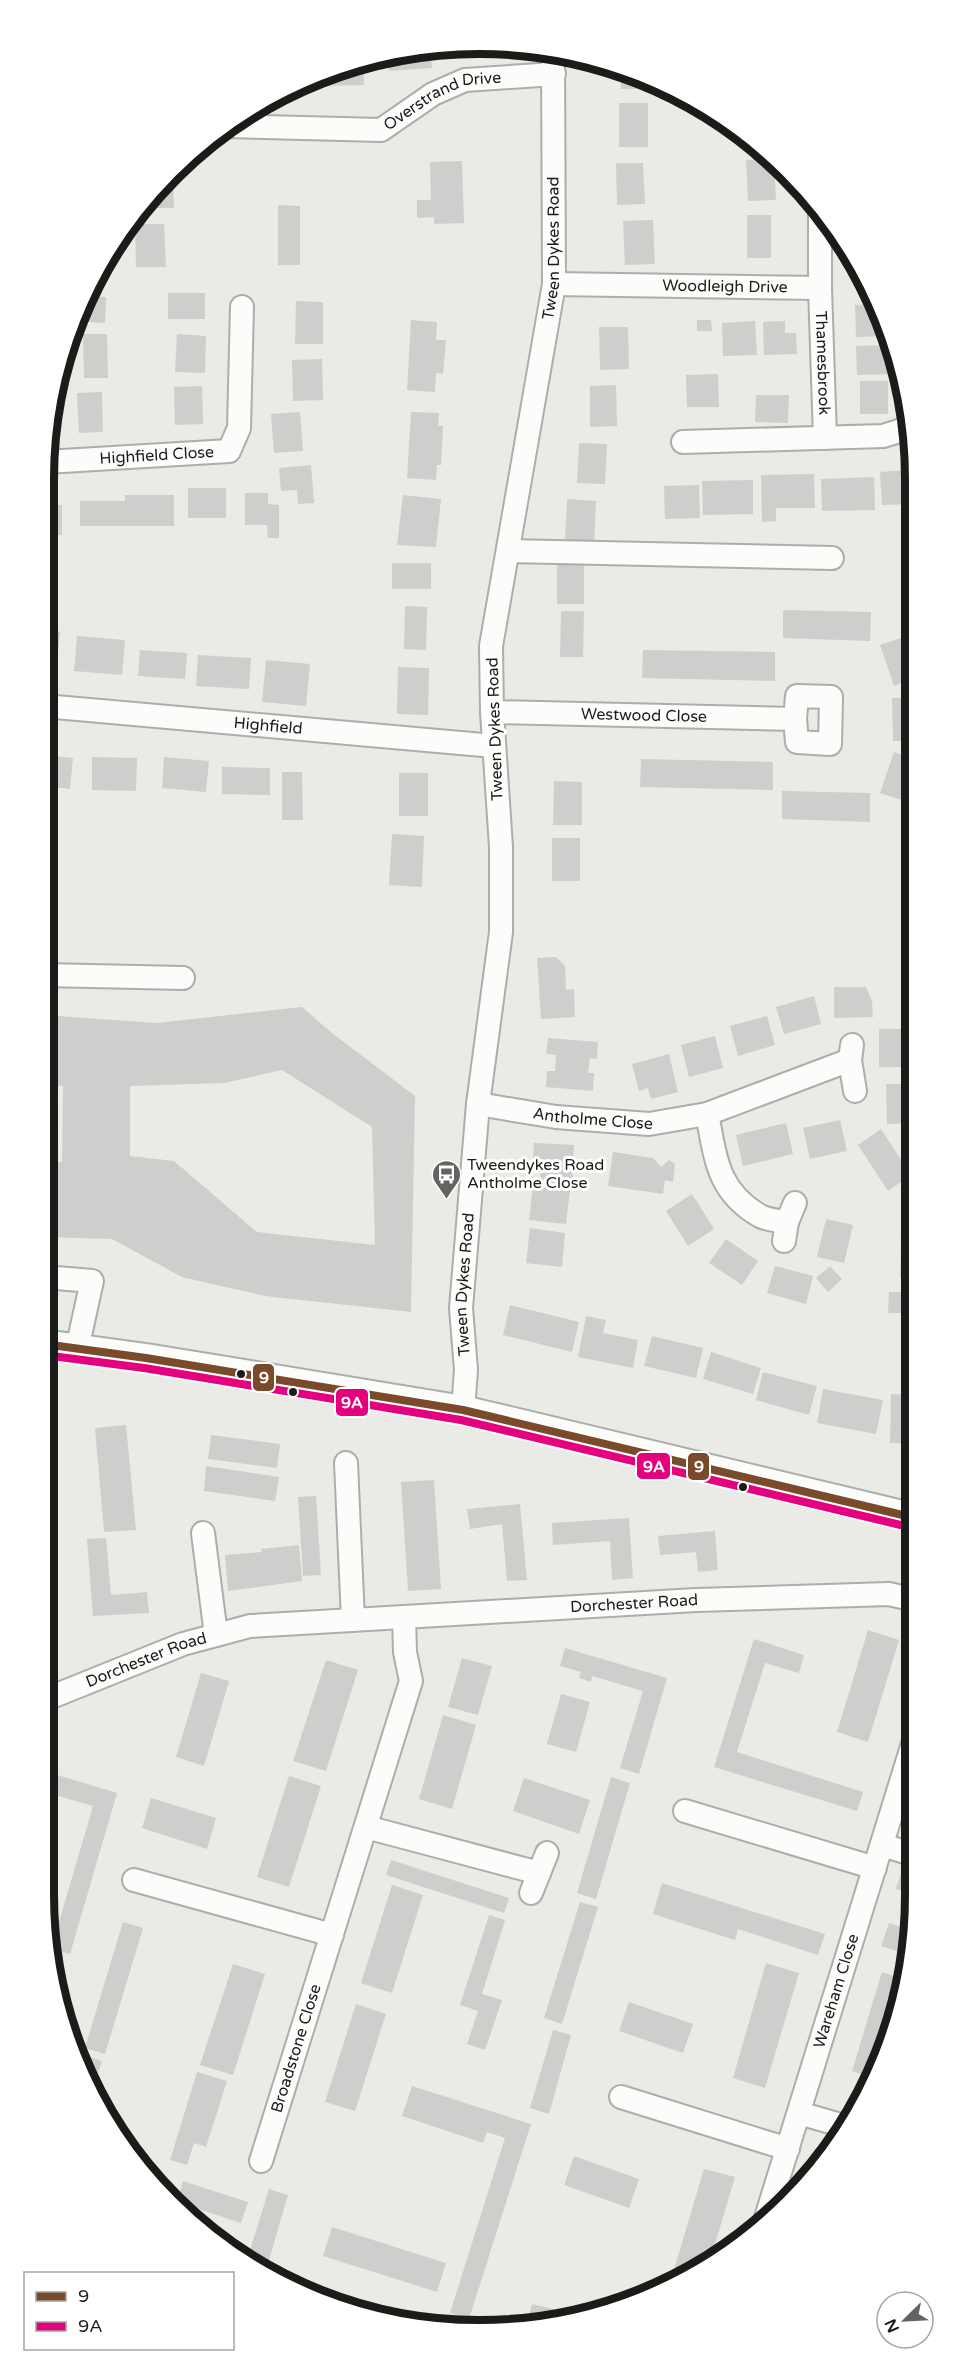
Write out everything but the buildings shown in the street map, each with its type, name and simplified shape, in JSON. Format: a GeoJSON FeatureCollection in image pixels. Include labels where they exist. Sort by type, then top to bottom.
{"type":"FeatureCollection","features":[{"type":"Feature","properties":{"kind":"main road"},"geometry":{"type":"LineString","coordinates":[[54,1345],[463,1410],[905,1516]]}},
{"type":"Feature","properties":{"kind":"street","name":"Tween Dykes Road"},"geometry":{"type":"LineString","coordinates":[[463,1410],[466,1371],[460,1308],[478,1104],[501,932],[501,847],[492,712],[491,646],[554,284],[553,61]]}},
{"type":"Feature","properties":{"kind":"street","name":"Overstrand Drive"},"geometry":{"type":"LineString","coordinates":[[242,126],[381,130],[434,94],[465,80],[554,74]]}},
{"type":"Feature","properties":{"kind":"street"},"geometry":{"type":"LineString","coordinates":[[820,224],[820,288]]}},
{"type":"Feature","properties":{"kind":"street","name":"Woodleigh Drive"},"geometry":{"type":"LineString","coordinates":[[554,284],[820,288]]}},
{"type":"Feature","properties":{"kind":"street","name":"Thamesbrook"},"geometry":{"type":"LineString","coordinates":[[820,288],[825,438]]}},
{"type":"Feature","properties":{"kind":"street","name":"Highfield Close"},"geometry":{"type":"LineString","coordinates":[[55,461],[229,451],[239,428],[242,307]]}},
{"type":"Feature","properties":{"kind":"street","name":"Thamesbrook"},"geometry":{"type":"LineString","coordinates":[[683,442],[883,436],[901,429]]}},
{"type":"Feature","properties":{"kind":"street"},"geometry":{"type":"LineString","coordinates":[[508,551],[832,558]]}},
{"type":"Feature","properties":{"kind":"street","name":"Highfield"},"geometry":{"type":"LineString","coordinates":[[54,707],[494,746]]}},
{"type":"Feature","properties":{"kind":"street","name":"Westwood Close"},"geometry":{"type":"LineString","coordinates":[[492,712],[795,720]]}},
{"type":"Feature","properties":{"kind":"street"},"geometry":{"type":"LineString","coordinates":[[54,975],[183,978]]}},
{"type":"Feature","properties":{"kind":"street","name":"Antholme Close"},"geometry":{"type":"LineString","coordinates":[[478,1104],[556,1117],[649,1124],[707,1114],[851,1052],[855,1091]]}},
{"type":"Feature","properties":{"kind":"street"},"geometry":{"type":"LineString","coordinates":[[707,1114],[717,1163],[729,1192],[762,1217],[789,1222]]}},
{"type":"Feature","properties":{"kind":"street"},"geometry":{"type":"LineString","coordinates":[[54,1278],[92,1281],[77,1348]]}},
{"type":"Feature","properties":{"kind":"street"},"geometry":{"type":"LineString","coordinates":[[346,1463],[353,1620]]}},
{"type":"Feature","properties":{"kind":"street","name":"Dorchester Road"},"geometry":{"type":"LineString","coordinates":[[203,1533],[216,1635]]}},
{"type":"Feature","properties":{"kind":"street","name":"Dorchester Road"},"geometry":{"type":"LineString","coordinates":[[54,1696],[183,1644],[250,1626],[714,1599],[890,1594],[905,1598]]}},
{"type":"Feature","properties":{"kind":"street","name":"Broadstone Close"},"geometry":{"type":"LineString","coordinates":[[261,2162],[411,1681],[405,1652],[404,1617]]}},
{"type":"Feature","properties":{"kind":"street","name":"Wareham Close"},"geometry":{"type":"LineString","coordinates":[[771,2203],[905,1770]]}},
{"type":"Feature","properties":{"kind":"street"},"geometry":{"type":"LineString","coordinates":[[685,1811],[875,1868]]}},
{"type":"Feature","properties":{"kind":"street"},"geometry":{"type":"LineString","coordinates":[[366,1827],[539,1873]]}},
{"type":"Feature","properties":{"kind":"street"},"geometry":{"type":"LineString","coordinates":[[882,1845],[905,1853]]}},
{"type":"Feature","properties":{"kind":"street"},"geometry":{"type":"LineString","coordinates":[[134,1880],[332,1935]]}},
{"type":"Feature","properties":{"kind":"street"},"geometry":{"type":"LineString","coordinates":[[621,2097],[788,2149]]}},
{"type":"Feature","properties":{"kind":"street"},"geometry":{"type":"LineString","coordinates":[[799,2113],[837,2124]]}},
{"type":"Feature","properties":{"kind":"transit line","name":"9"},"geometry":{"type":"LineString","coordinates":[[54,1345],[146,1358],[463,1410],[905,1516]]}},
{"type":"Feature","properties":{"kind":"transit line","name":"9A"},"geometry":{"type":"LineString","coordinates":[[54,1356],[144,1368],[461,1420],[905,1526]]}},
{"type":"Feature","properties":{"kind":"place","name":"Tweendykes Road Antholme Close"},"geometry":{"type":"Point","coordinates":[446,1200]}}]}
